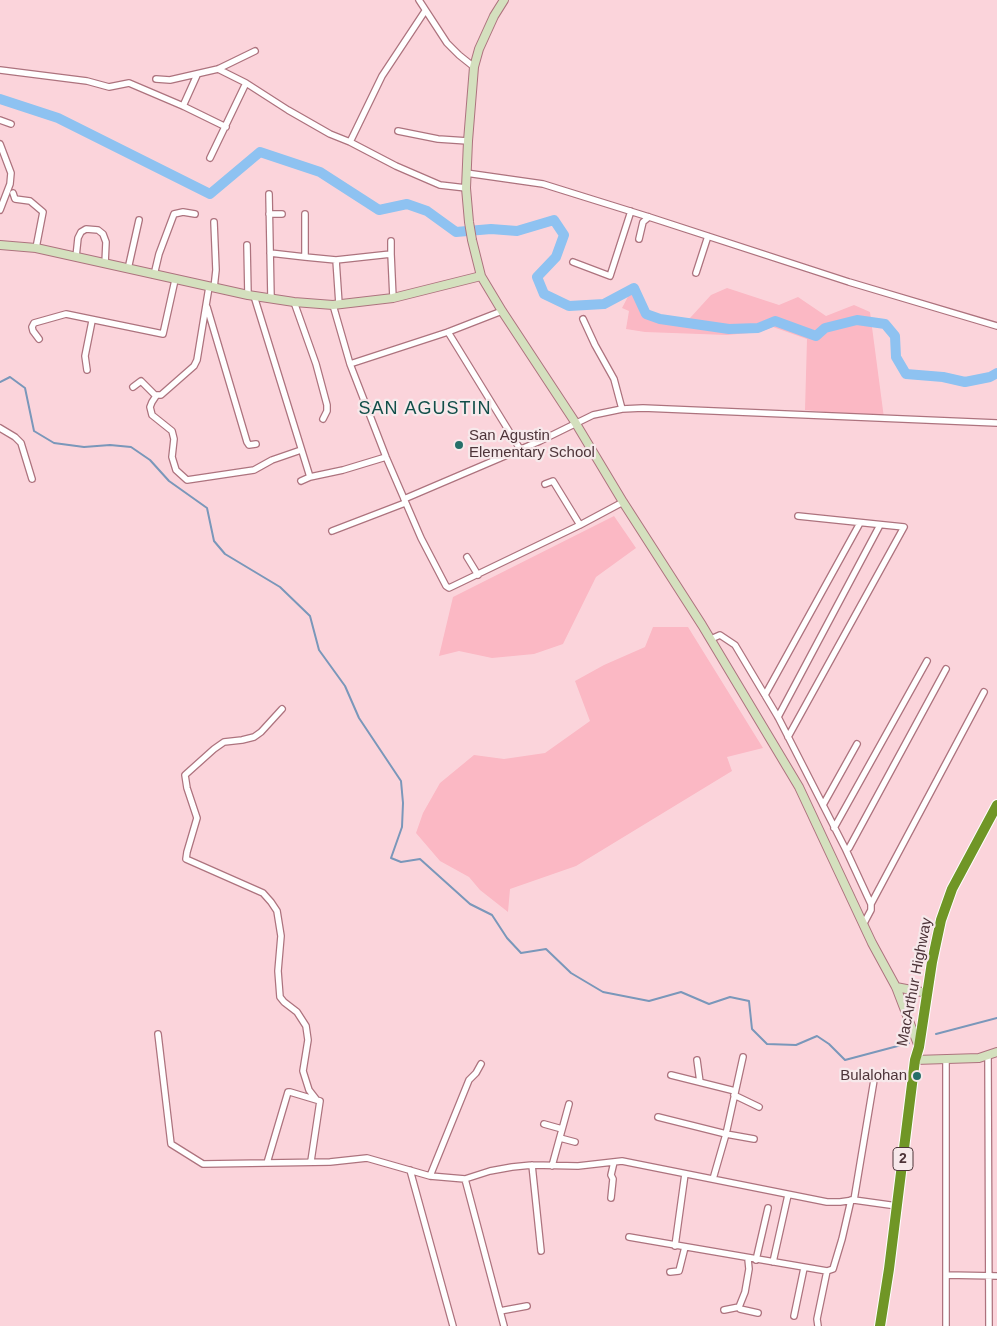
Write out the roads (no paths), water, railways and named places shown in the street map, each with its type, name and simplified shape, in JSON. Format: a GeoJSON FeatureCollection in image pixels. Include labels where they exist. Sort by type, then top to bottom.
{"type":"FeatureCollection","features":[{"type":"Feature","properties":{"kind":"highway","name":"MacArthur Highway"},"geometry":{"type":"LineString","coordinates":[[880,1326],[915,1060],[919,1048],[932,962],[941,920],[952,889],[997,805]]}},
{"type":"Feature","properties":{"kind":"street"},"geometry":{"type":"LineString","coordinates":[[419,0],[447,43],[474,67]]}},
{"type":"Feature","properties":{"kind":"street"},"geometry":{"type":"LineString","coordinates":[[504,0],[485,33],[474,67],[466,188],[472,240],[481,276],[711,639],[799,787],[863,925],[896,987],[919,1048]]}},
{"type":"Feature","properties":{"kind":"street"},"geometry":{"type":"LineString","coordinates":[[350,142],[382,76],[425,11]]}},
{"type":"Feature","properties":{"kind":"street"},"geometry":{"type":"LineString","coordinates":[[156,79],[170,80],[197,75],[218,69],[255,52]]}},
{"type":"Feature","properties":{"kind":"street"},"geometry":{"type":"LineString","coordinates":[[218,69],[314,126],[396,166],[440,185],[466,188]]}},
{"type":"Feature","properties":{"kind":"street"},"geometry":{"type":"LineString","coordinates":[[0,70],[87,82],[108,87],[129,83],[226,127]]}},
{"type":"Feature","properties":{"kind":"street"},"geometry":{"type":"LineString","coordinates":[[183,106],[197,75]]}},
{"type":"Feature","properties":{"kind":"street"},"geometry":{"type":"LineString","coordinates":[[210,158],[246,84]]}},
{"type":"Feature","properties":{"kind":"street"},"geometry":{"type":"LineString","coordinates":[[0,120],[11,124]]}},
{"type":"Feature","properties":{"kind":"street"},"geometry":{"type":"LineString","coordinates":[[398,131],[420,136],[468,141]]}},
{"type":"Feature","properties":{"kind":"street"},"geometry":{"type":"LineString","coordinates":[[0,144],[12,173],[0,210]]}},
{"type":"Feature","properties":{"kind":"street"},"geometry":{"type":"LineString","coordinates":[[466,173],[542,184],[849,282],[997,326]]}},
{"type":"Feature","properties":{"kind":"street"},"geometry":{"type":"LineString","coordinates":[[13,193],[15,199],[30,201],[43,212],[36,248]]}},
{"type":"Feature","properties":{"kind":"street"},"geometry":{"type":"LineString","coordinates":[[269,194],[271,298]]}},
{"type":"Feature","properties":{"kind":"street"},"geometry":{"type":"LineString","coordinates":[[573,262],[610,276],[631,211]]}},
{"type":"Feature","properties":{"kind":"street"},"geometry":{"type":"LineString","coordinates":[[154,275],[174,214],[183,212],[194,214]]}},
{"type":"Feature","properties":{"kind":"street"},"geometry":{"type":"LineString","coordinates":[[269,214],[282,214]]}},
{"type":"Feature","properties":{"kind":"street"},"geometry":{"type":"LineString","coordinates":[[305,214],[305,257]]}},
{"type":"Feature","properties":{"kind":"street"},"geometry":{"type":"LineString","coordinates":[[639,239],[643,222],[649,217]]}},
{"type":"Feature","properties":{"kind":"street"},"geometry":{"type":"LineString","coordinates":[[128,269],[139,220]]}},
{"type":"Feature","properties":{"kind":"street"},"geometry":{"type":"LineString","coordinates":[[214,222],[216,270],[206,304],[196,364],[161,395],[156,396],[150,407],[152,415],[172,432],[174,439],[172,450],[176,470],[187,480],[254,470],[272,460],[301,450]]}},
{"type":"Feature","properties":{"kind":"street"},"geometry":{"type":"LineString","coordinates":[[76,257],[78,238],[81,232],[98,230],[103,234],[106,242],[105,264]]}},
{"type":"Feature","properties":{"kind":"street"},"geometry":{"type":"LineString","coordinates":[[696,273],[708,236]]}},
{"type":"Feature","properties":{"kind":"street"},"geometry":{"type":"LineString","coordinates":[[391,241],[393,298]]}},
{"type":"Feature","properties":{"kind":"street"},"geometry":{"type":"LineString","coordinates":[[0,245],[36,248],[212,288],[294,302],[336,304],[393,298],[481,276]]}},
{"type":"Feature","properties":{"kind":"street"},"geometry":{"type":"LineString","coordinates":[[247,245],[251,295],[310,477]]}},
{"type":"Feature","properties":{"kind":"street"},"geometry":{"type":"LineString","coordinates":[[270,253],[336,260],[391,254]]}},
{"type":"Feature","properties":{"kind":"street"},"geometry":{"type":"LineString","coordinates":[[336,260],[336,304],[350,364],[405,501],[448,588],[452,588],[623,502]]}},
{"type":"Feature","properties":{"kind":"street"},"geometry":{"type":"LineString","coordinates":[[39,339],[32,327],[34,323],[66,314],[163,334],[175,280]]}},
{"type":"Feature","properties":{"kind":"street"},"geometry":{"type":"LineString","coordinates":[[294,302],[316,364],[327,405],[327,411],[323,420]]}},
{"type":"Feature","properties":{"kind":"street"},"geometry":{"type":"LineString","coordinates":[[206,304],[247,442],[249,445],[256,444]]}},
{"type":"Feature","properties":{"kind":"street"},"geometry":{"type":"LineString","coordinates":[[350,364],[448,332],[502,311]]}},
{"type":"Feature","properties":{"kind":"street"},"geometry":{"type":"LineString","coordinates":[[583,319],[614,380],[622,409]]}},
{"type":"Feature","properties":{"kind":"street"},"geometry":{"type":"LineString","coordinates":[[87,370],[85,356],[92,320]]}},
{"type":"Feature","properties":{"kind":"street"},"geometry":{"type":"LineString","coordinates":[[448,332],[520,449]]}},
{"type":"Feature","properties":{"kind":"street"},"geometry":{"type":"LineString","coordinates":[[134,387],[141,381],[156,396]]}},
{"type":"Feature","properties":{"kind":"street"},"geometry":{"type":"LineString","coordinates":[[332,531],[405,501],[554,434],[575,422],[593,415],[622,409],[642,408],[997,423]]}},
{"type":"Feature","properties":{"kind":"street"},"geometry":{"type":"LineString","coordinates":[[0,428],[21,443],[32,479]]}},
{"type":"Feature","properties":{"kind":"street"},"geometry":{"type":"LineString","coordinates":[[301,481],[386,457]]}},
{"type":"Feature","properties":{"kind":"street"},"geometry":{"type":"LineString","coordinates":[[545,484],[553,482],[580,525]]}},
{"type":"Feature","properties":{"kind":"street"},"geometry":{"type":"LineString","coordinates":[[788,737],[904,527],[798,516]]}},
{"type":"Feature","properties":{"kind":"street"},"geometry":{"type":"LineString","coordinates":[[765,695],[860,523]]}},
{"type":"Feature","properties":{"kind":"street"},"geometry":{"type":"LineString","coordinates":[[778,716],[880,525]]}},
{"type":"Feature","properties":{"kind":"street"},"geometry":{"type":"LineString","coordinates":[[467,557],[478,575]]}},
{"type":"Feature","properties":{"kind":"street"},"geometry":{"type":"LineString","coordinates":[[711,639],[720,635],[735,645],[778,716],[846,850],[871,904],[871,910],[863,925]]}},
{"type":"Feature","properties":{"kind":"street"},"geometry":{"type":"LineString","coordinates":[[834,828],[927,660]]}},
{"type":"Feature","properties":{"kind":"street"},"geometry":{"type":"LineString","coordinates":[[846,850],[849,848],[946,669]]}},
{"type":"Feature","properties":{"kind":"street"},"geometry":{"type":"LineString","coordinates":[[871,904],[984,692]]}},
{"type":"Feature","properties":{"kind":"street"},"geometry":{"type":"LineString","coordinates":[[282,709],[254,737],[224,742],[214,748],[185,775],[187,788],[197,818],[186,859],[262,894],[277,911],[281,936],[278,971],[280,997],[297,1012],[306,1026],[308,1040],[303,1071],[309,1090],[316,1099]]}},
{"type":"Feature","properties":{"kind":"street"},"geometry":{"type":"LineString","coordinates":[[823,805],[857,744]]}},
{"type":"Feature","properties":{"kind":"street"},"geometry":{"type":"LineString","coordinates":[[896,987],[927,993]]}},
{"type":"Feature","properties":{"kind":"street"},"geometry":{"type":"LineString","coordinates":[[158,1034],[172,1145],[204,1164],[330,1162],[368,1158],[430,1176],[465,1179],[490,1171],[512,1167],[532,1165],[578,1166],[622,1161],[834,1203],[853,1200],[897,1206]]}},
{"type":"Feature","properties":{"kind":"street"},"geometry":{"type":"LineString","coordinates":[[915,1060],[978,1058],[997,1052]]}},
{"type":"Feature","properties":{"kind":"street"},"geometry":{"type":"LineString","coordinates":[[988,1055],[989,1326]]}},
{"type":"Feature","properties":{"kind":"street"},"geometry":{"type":"LineString","coordinates":[[713,1179],[726,1134],[743,1056]]}},
{"type":"Feature","properties":{"kind":"street"},"geometry":{"type":"LineString","coordinates":[[697,1060],[700,1082]]}},
{"type":"Feature","properties":{"kind":"street"},"geometry":{"type":"LineString","coordinates":[[946,1060],[946,1326]]}},
{"type":"Feature","properties":{"kind":"street"},"geometry":{"type":"LineString","coordinates":[[430,1176],[469,1080],[481,1064]]}},
{"type":"Feature","properties":{"kind":"street"},"geometry":{"type":"LineString","coordinates":[[671,1075],[735,1093],[758,1107]]}},
{"type":"Feature","properties":{"kind":"street"},"geometry":{"type":"LineString","coordinates":[[629,1237],[804,1268],[827,1271],[833,1269],[853,1200],[874,1080]]}},
{"type":"Feature","properties":{"kind":"street"},"geometry":{"type":"LineString","coordinates":[[267,1163],[288,1092],[321,1102],[311,1161]]}},
{"type":"Feature","properties":{"kind":"street"},"geometry":{"type":"LineString","coordinates":[[552,1166],[569,1104]]}},
{"type":"Feature","properties":{"kind":"street"},"geometry":{"type":"LineString","coordinates":[[658,1117],[754,1139]]}},
{"type":"Feature","properties":{"kind":"street"},"geometry":{"type":"LineString","coordinates":[[544,1124],[562,1129]]}},
{"type":"Feature","properties":{"kind":"street"},"geometry":{"type":"LineString","coordinates":[[560,1138],[575,1142]]}},
{"type":"Feature","properties":{"kind":"street"},"geometry":{"type":"LineString","coordinates":[[611,1198],[613,1179],[611,1176],[614,1162]]}},
{"type":"Feature","properties":{"kind":"street"},"geometry":{"type":"LineString","coordinates":[[532,1165],[541,1251]]}},
{"type":"Feature","properties":{"kind":"street"},"geometry":{"type":"LineString","coordinates":[[410,1170],[453,1326]]}},
{"type":"Feature","properties":{"kind":"street"},"geometry":{"type":"LineString","coordinates":[[675,1246],[685,1174]]}},
{"type":"Feature","properties":{"kind":"street"},"geometry":{"type":"LineString","coordinates":[[465,1179],[504,1326]]}},
{"type":"Feature","properties":{"kind":"street"},"geometry":{"type":"LineString","coordinates":[[773,1262],[788,1194]]}},
{"type":"Feature","properties":{"kind":"street"},"geometry":{"type":"LineString","coordinates":[[756,1260],[768,1208]]}},
{"type":"Feature","properties":{"kind":"street"},"geometry":{"type":"LineString","coordinates":[[670,1272],[679,1271],[685,1247]]}},
{"type":"Feature","properties":{"kind":"street"},"geometry":{"type":"LineString","coordinates":[[739,1307],[749,1269],[748,1258]]}},
{"type":"Feature","properties":{"kind":"street"},"geometry":{"type":"LineString","coordinates":[[794,1316],[804,1268]]}},
{"type":"Feature","properties":{"kind":"street"},"geometry":{"type":"LineString","coordinates":[[818,1326],[817,1319],[827,1271]]}},
{"type":"Feature","properties":{"kind":"street"},"geometry":{"type":"LineString","coordinates":[[946,1275],[997,1276]]}},
{"type":"Feature","properties":{"kind":"street"},"geometry":{"type":"LineString","coordinates":[[500,1312],[528,1306]]}},
{"type":"Feature","properties":{"kind":"street"},"geometry":{"type":"LineString","coordinates":[[724,1310],[739,1307],[758,1313]]}},
{"type":"Feature","properties":{"kind":"waterway"},"geometry":{"type":"LineString","coordinates":[[0,99],[58,118],[210,194],[260,152],[320,172],[379,210],[407,204],[427,211],[456,232],[491,229],[517,231],[554,220],[564,235],[556,257],[537,277],[544,294],[569,306],[604,304],[634,288],[646,314],[660,319],[729,329],[758,328],[775,321],[816,336],[825,328],[857,320],[885,324],[895,336],[896,357],[906,374],[943,377],[965,382],[990,377],[997,373]]}},
{"type":"Feature","properties":{"kind":"waterway"},"geometry":{"type":"LineString","coordinates":[[0,382],[10,377],[25,388],[34,431],[54,443],[84,447],[110,445],[131,447],[150,460],[169,481],[207,508],[214,541],[225,554],[280,587],[310,616],[319,650],[345,686],[359,718],[401,781],[403,803],[402,827],[391,858],[401,862],[420,859],[470,904],[492,915],[507,938],[521,953],[546,949],[571,973],[603,992],[649,1001],[681,992],[709,1004],[730,997],[749,1001],[752,1029],[767,1044],[796,1045],[817,1036],[829,1044],[845,1060],[909,1043]]}},
{"type":"Feature","properties":{"kind":"waterway"},"geometry":{"type":"LineString","coordinates":[[936,1034],[997,1018]]}},
{"type":"Feature","properties":{"kind":"place","name":"San Agustin Elementary School"},"geometry":{"type":"Point","coordinates":[459,445]}},
{"type":"Feature","properties":{"kind":"place","name":"Bulalohan"},"geometry":{"type":"Point","coordinates":[917,1076]}},
{"type":"Feature","properties":{"kind":"district","name":"SAN AGUSTIN"},"geometry":{"type":"Point","coordinates":[425,409]}}]}
